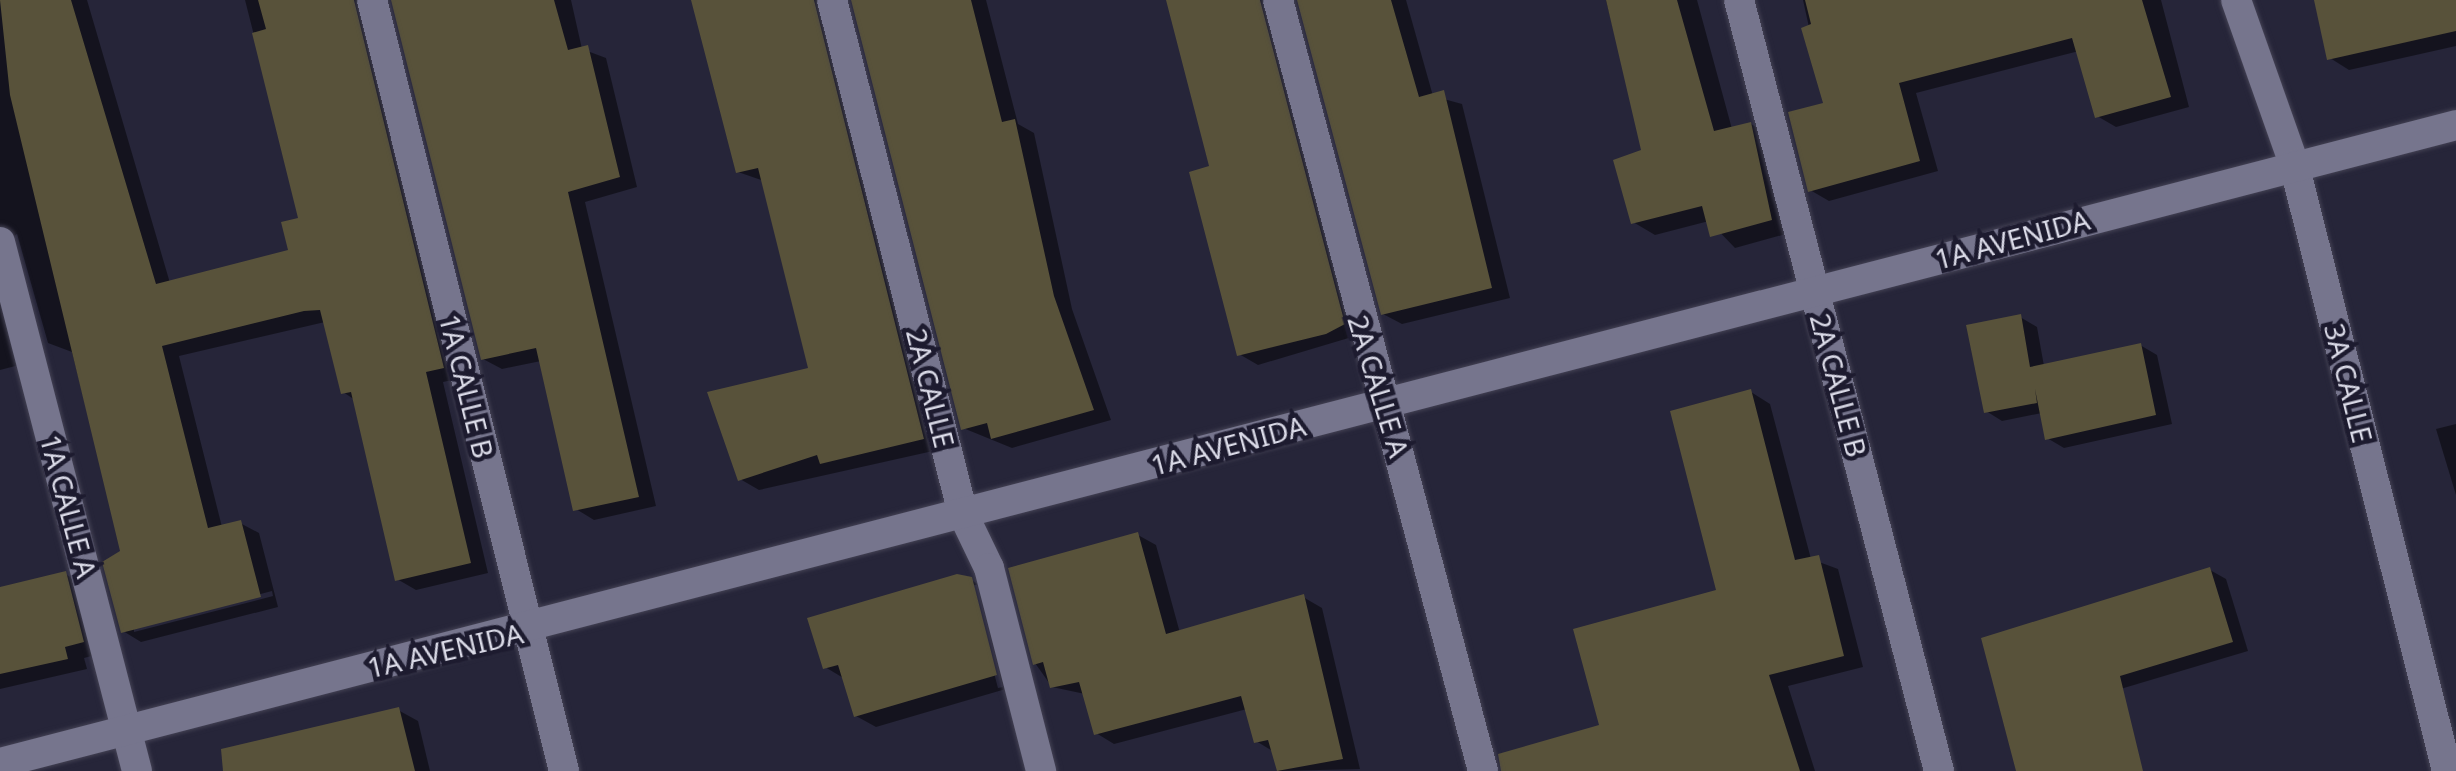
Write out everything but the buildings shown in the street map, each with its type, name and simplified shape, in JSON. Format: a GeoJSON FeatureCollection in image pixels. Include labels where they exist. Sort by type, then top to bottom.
{"type":"FeatureCollection","features":[{"type":"Feature","properties":{"kind":"street","name":"1A CALLE B"},"geometry":{"type":"LineString","coordinates":[[372,0],[564,771]]}},
{"type":"Feature","properties":{"kind":"street","name":"2A CALLE"},"geometry":{"type":"LineString","coordinates":[[832,0],[964,514],[990,568],[1041,771]]}},
{"type":"Feature","properties":{"kind":"street","name":"2A CALLE A"},"geometry":{"type":"LineString","coordinates":[[1278,0],[1379,406],[1483,771]]}},
{"type":"Feature","properties":{"kind":"street","name":"2A CALLE B"},"geometry":{"type":"LineString","coordinates":[[1740,0],[1940,771]]}},
{"type":"Feature","properties":{"kind":"street","name":"3A CALLE"},"geometry":{"type":"LineString","coordinates":[[2236,0],[2294,164],[2447,771]]}},
{"type":"Feature","properties":{"kind":"street","name":"1A AVENIDA"},"geometry":{"type":"LineString","coordinates":[[0,763],[126,725],[528,630],[2456,124]]}},
{"type":"Feature","properties":{"kind":"street","name":"1A CALLE A"},"geometry":{"type":"LineString","coordinates":[[0,242],[137,771]]}}]}
